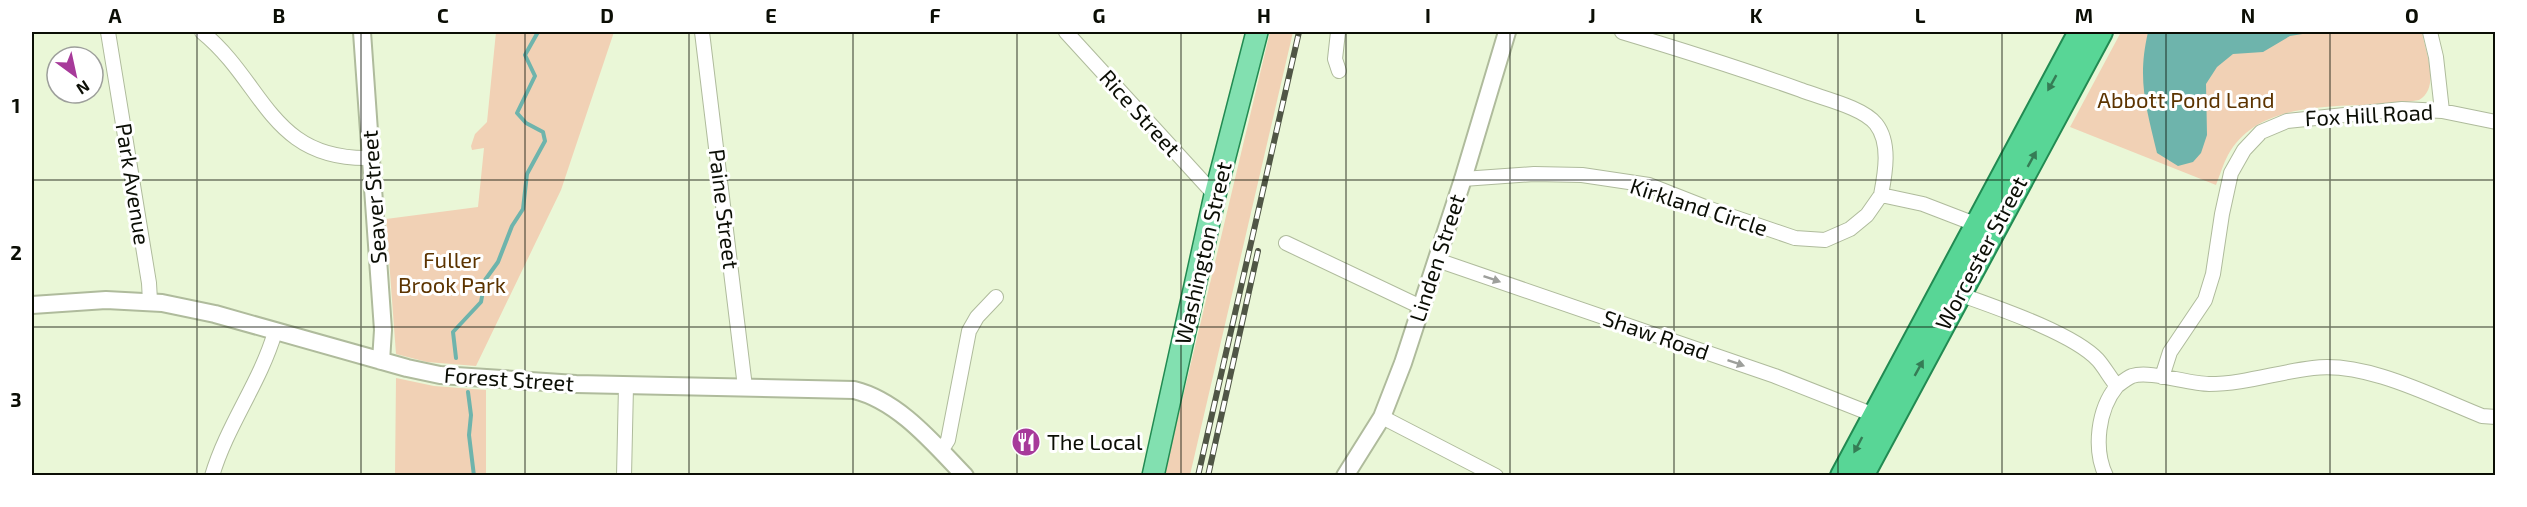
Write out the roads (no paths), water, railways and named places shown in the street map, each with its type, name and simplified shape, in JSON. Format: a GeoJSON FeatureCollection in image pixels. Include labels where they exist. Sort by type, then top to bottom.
{"type":"FeatureCollection","features":[{"type":"Feature","properties":{"kind":"highway","name":"Worcester Street"},"geometry":{"type":"LineString","coordinates":[[1842,476],[1975,224],[2080,32]]}},
{"type":"Feature","properties":{"kind":"highway","name":"Worcester Street"},"geometry":{"type":"LineString","coordinates":[[1862,476],[2101,32]]}},
{"type":"Feature","properties":{"kind":"main road","name":"Washington Street"},"geometry":{"type":"LineString","coordinates":[[1153,476],[1215,195],[1257,32]]}},
{"type":"Feature","properties":{"kind":"street","name":"Park Avenue"},"geometry":{"type":"LineString","coordinates":[[108,32],[150,283],[150,301]]}},
{"type":"Feature","properties":{"kind":"street"},"geometry":{"type":"LineString","coordinates":[[202,32],[227,56],[270,114],[289,134],[329,153],[346,157],[371,158]]}},
{"type":"Feature","properties":{"kind":"street","name":"Seaver Street"},"geometry":{"type":"LineString","coordinates":[[362,32],[383,330],[381,362]]}},
{"type":"Feature","properties":{"kind":"street","name":"Paine Street"},"geometry":{"type":"LineString","coordinates":[[702,32],[746,387]]}},
{"type":"Feature","properties":{"kind":"street","name":"Rice Street"},"geometry":{"type":"LineString","coordinates":[[1066,32],[1215,195]]}},
{"type":"Feature","properties":{"kind":"street"},"geometry":{"type":"LineString","coordinates":[[1338,32],[1335,59],[1339,71]]}},
{"type":"Feature","properties":{"kind":"street","name":"Linden Street"},"geometry":{"type":"LineString","coordinates":[[1345,476],[1382,417],[1437,260],[1507,32]]}},
{"type":"Feature","properties":{"kind":"street"},"geometry":{"type":"LineString","coordinates":[[1622,32],[1711,59],[1853,109],[1868,117],[1876,124],[1884,145],[1885,172],[1881,195],[1923,204],[1975,224]]}},
{"type":"Feature","properties":{"kind":"street"},"geometry":{"type":"LineString","coordinates":[[2430,32],[2436,57],[2442,111]]}},
{"type":"Feature","properties":{"kind":"street","name":"Fox Hill Road"},"geometry":{"type":"LineString","coordinates":[[2162,377],[2170,352],[2205,300],[2213,274],[2231,173],[2244,150],[2261,132],[2286,121],[2402,109],[2442,111],[2496,122]]}},
{"type":"Feature","properties":{"kind":"street","name":"Kirkland Circle"},"geometry":{"type":"LineString","coordinates":[[1463,179],[1544,174],[1582,175],[1649,185],[1795,238],[1825,240],[1850,229],[1867,215],[1881,195]]}},
{"type":"Feature","properties":{"kind":"street"},"geometry":{"type":"LineString","coordinates":[[1286,243],[1421,307]]}},
{"type":"Feature","properties":{"kind":"street","name":"Shaw Road"},"geometry":{"type":"LineString","coordinates":[[1437,260],[1775,376],[1874,414]]}},
{"type":"Feature","properties":{"kind":"street"},"geometry":{"type":"LineString","coordinates":[[1959,294],[2015,315],[2075,342],[2097,359],[2117,386]]}},
{"type":"Feature","properties":{"kind":"street"},"geometry":{"type":"LineString","coordinates":[[941,451],[948,440],[969,331],[977,318],[996,297]]}},
{"type":"Feature","properties":{"kind":"street","name":"Forest Street"},"geometry":{"type":"LineString","coordinates":[[32,305],[106,300],[150,301],[215,314],[381,362],[453,376],[626,386],[835,388],[862,392],[892,408],[941,451],[965,476]]}},
{"type":"Feature","properties":{"kind":"street"},"geometry":{"type":"LineString","coordinates":[[212,476],[223,445],[269,351],[275,332]]}},
{"type":"Feature","properties":{"kind":"street"},"geometry":{"type":"LineString","coordinates":[[2106,476],[2098,452],[2108,397],[2117,386],[2133,376],[2162,377],[2210,384],[2274,376],[2314,368],[2354,370],[2405,385],[2482,417],[2496,417]]}},
{"type":"Feature","properties":{"kind":"street"},"geometry":{"type":"LineString","coordinates":[[624,476],[626,386]]}},
{"type":"Feature","properties":{"kind":"street"},"geometry":{"type":"LineString","coordinates":[[1382,417],[1496,476]]}},
{"type":"Feature","properties":{"kind":"water"},"geometry":{"type":"Polygon","coordinates":[[[2148,32],[2315,32],[2290,36],[2263,52],[2233,54],[2217,67],[2206,84],[2207,135],[2201,153],[2193,162],[2178,166],[2157,153],[2149,121],[2143,79],[2148,32]]]}},
{"type":"Feature","properties":{"kind":"waterway"},"geometry":{"type":"LineString","coordinates":[[456,358],[453,332],[481,302],[485,280],[498,262],[512,226],[523,209],[527,174],[545,141],[543,132],[526,123],[517,113],[535,76],[525,55],[538,32]]}},
{"type":"Feature","properties":{"kind":"waterway"},"geometry":{"type":"LineString","coordinates":[[468,392],[471,415],[469,435],[474,476]]}},
{"type":"Feature","properties":{"kind":"railway"},"geometry":{"type":"LineString","coordinates":[[1198,476],[1299,32]]}},
{"type":"Feature","properties":{"kind":"railway"},"geometry":{"type":"LineString","coordinates":[[1208,476],[1258,251]]}},
{"type":"Feature","properties":{"kind":"place","name":"The Local"},"geometry":{"type":"Point","coordinates":[1026,442]}},
{"type":"Feature","properties":{"kind":"park label","name":"Abbott Pond Land"},"geometry":{"type":"Point","coordinates":[2186,100]}},
{"type":"Feature","properties":{"kind":"park label","name":"Fuller Brook Park"},"geometry":{"type":"Point","coordinates":[452,272]}}]}
